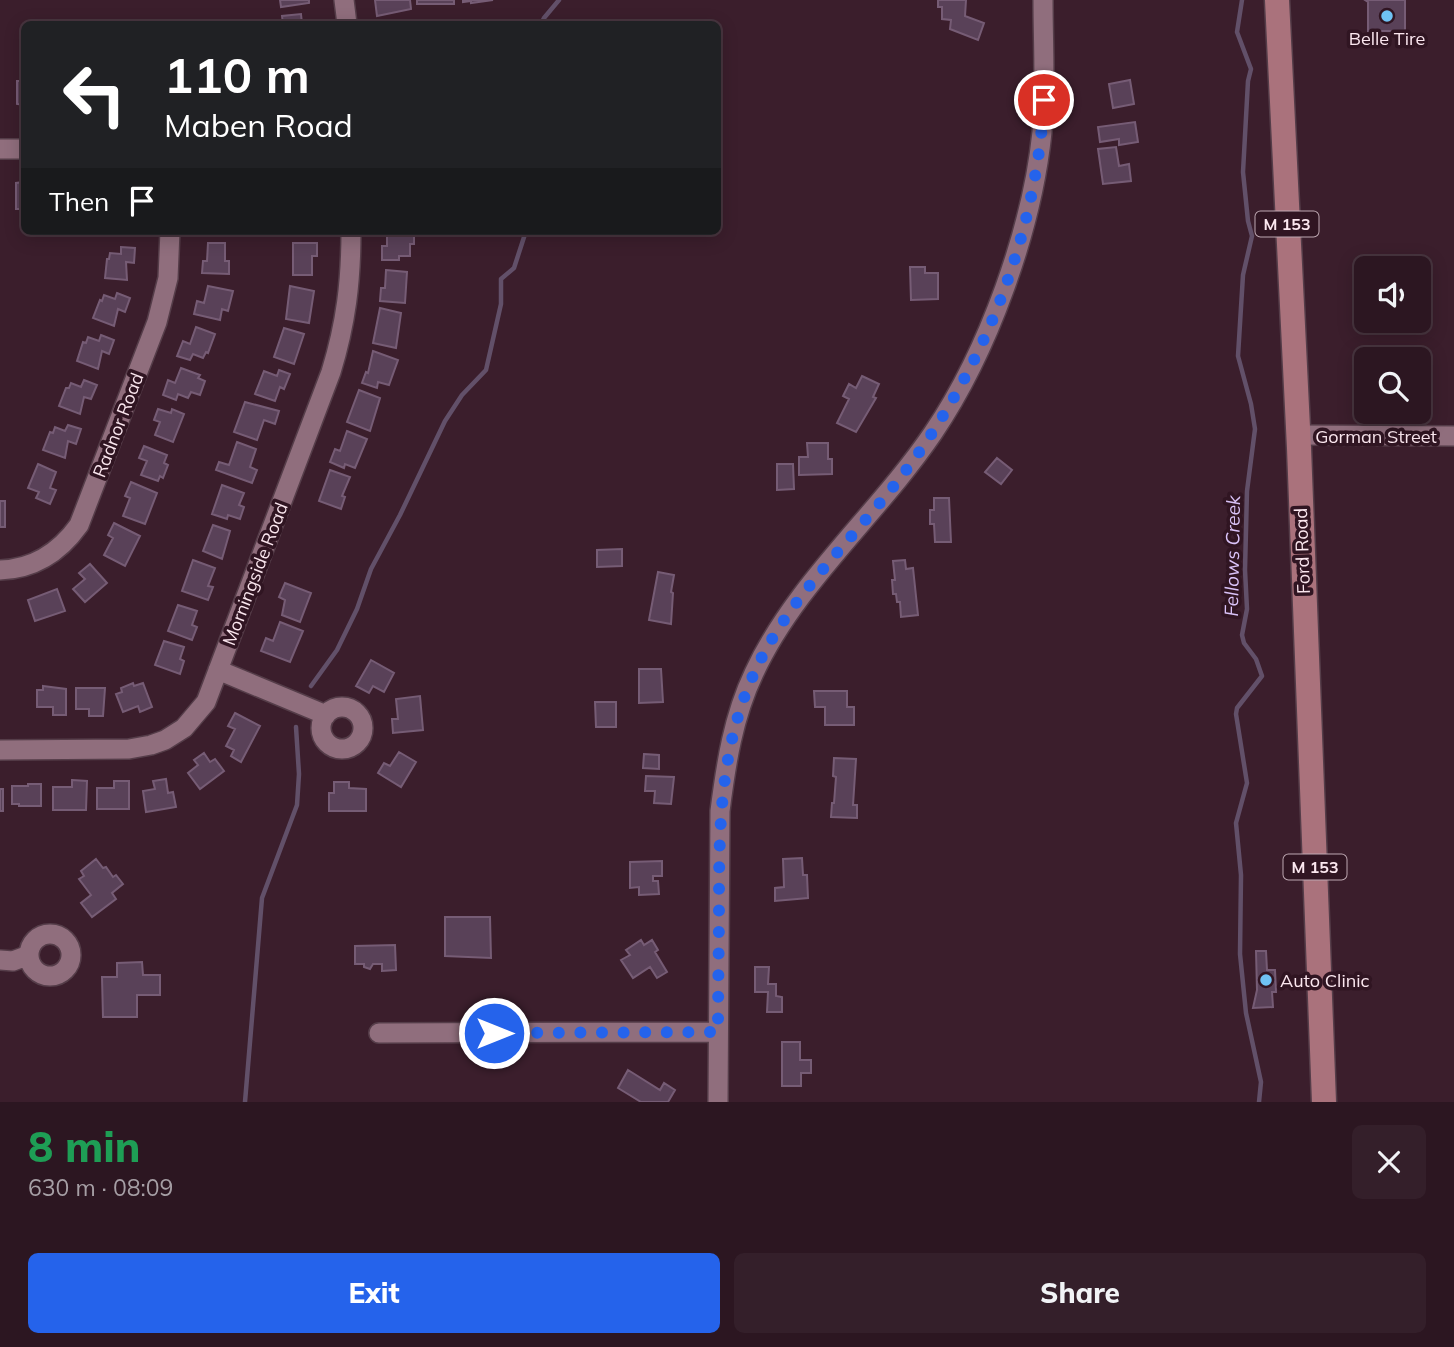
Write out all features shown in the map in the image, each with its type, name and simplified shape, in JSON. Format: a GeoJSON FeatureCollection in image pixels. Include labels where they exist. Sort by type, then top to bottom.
{"type":"FeatureCollection","features":[{"type":"Feature","properties":{"kind":"main road","name":"Ford Road"},"geometry":{"type":"LineString","coordinates":[[1277,0],[1298,435],[1324,1102]]}},
{"type":"Feature","properties":{"kind":"street"},"geometry":{"type":"LineString","coordinates":[[344,0],[347,21]]}},
{"type":"Feature","properties":{"kind":"street"},"geometry":{"type":"LineString","coordinates":[[718,1102],[720,811],[735,724],[752,676],[773,637],[817,578],[909,467],[961,388],[982,345],[1000,300],[1023,227],[1036,172],[1044,100],[1043,0]]}},
{"type":"Feature","properties":{"kind":"street"},"geometry":{"type":"LineString","coordinates":[[0,149],[21,149]]}},
{"type":"Feature","properties":{"kind":"street","name":"Radnor Road"},"geometry":{"type":"LineString","coordinates":[[0,570],[17,569],[41,561],[57,551],[79,525],[157,322],[168,278],[170,235]]}},
{"type":"Feature","properties":{"kind":"street","name":"Morningside Road"},"geometry":{"type":"LineString","coordinates":[[0,750],[129,749],[151,746],[175,734],[195,717],[206,702],[342,337],[350,283],[351,235]]}},
{"type":"Feature","properties":{"kind":"street","name":"Gorman Street"},"geometry":{"type":"LineString","coordinates":[[1298,435],[1454,436]]}},
{"type":"Feature","properties":{"kind":"street"},"geometry":{"type":"LineString","coordinates":[[218,670],[326,715]]}},
{"type":"Feature","properties":{"kind":"street"},"geometry":{"type":"LineString","coordinates":[[0,960],[13,961],[29,955]]}},
{"type":"Feature","properties":{"kind":"street"},"geometry":{"type":"LineString","coordinates":[[379,1033],[718,1032]]}},
{"type":"Feature","properties":{"kind":"building"},"geometry":{"type":"Polygon","coordinates":[[[280,0],[309,0],[309,3],[281,7],[280,0]]]}},
{"type":"Feature","properties":{"kind":"building"},"geometry":{"type":"Polygon","coordinates":[[[375,0],[410,0],[411,9],[377,16],[375,0]]]}},
{"type":"Feature","properties":{"kind":"building"},"geometry":{"type":"Polygon","coordinates":[[[417,0],[454,0],[454,4],[417,4],[417,0]]]}},
{"type":"Feature","properties":{"kind":"building"},"geometry":{"type":"Polygon","coordinates":[[[463,0],[493,0],[471,3],[463,0]]]}},
{"type":"Feature","properties":{"kind":"building"},"geometry":{"type":"Polygon","coordinates":[[[938,0],[966,0],[965,16],[984,23],[978,40],[950,29],[951,20],[942,19],[942,7],[938,7],[938,0]]]}},
{"type":"Feature","properties":{"kind":"building","name":"Belle Tire"},"geometry":{"type":"Polygon","coordinates":[[[1365,0],[1405,0],[1405,31],[1368,31],[1368,2],[1365,0]]]}},
{"type":"Feature","properties":{"kind":"building"},"geometry":{"type":"Polygon","coordinates":[[[301,14],[302,21],[283,21],[282,16],[301,14]]]}},
{"type":"Feature","properties":{"kind":"building"},"geometry":{"type":"Polygon","coordinates":[[[1130,80],[1134,104],[1113,108],[1109,84],[1130,80]]]}},
{"type":"Feature","properties":{"kind":"building"},"geometry":{"type":"Polygon","coordinates":[[[17,81],[21,81],[21,105],[17,104],[17,81]]]}},
{"type":"Feature","properties":{"kind":"building"},"geometry":{"type":"Polygon","coordinates":[[[1135,122],[1138,142],[1119,145],[1119,139],[1100,142],[1098,127],[1135,122]]]}},
{"type":"Feature","properties":{"kind":"building"},"geometry":{"type":"Polygon","coordinates":[[[1116,147],[1119,166],[1129,164],[1131,181],[1103,184],[1098,149],[1116,147]]]}},
{"type":"Feature","properties":{"kind":"building"},"geometry":{"type":"Polygon","coordinates":[[[21,182],[21,209],[16,209],[16,183],[21,182]]]}},
{"type":"Feature","properties":{"kind":"building"},"geometry":{"type":"Polygon","coordinates":[[[387,235],[414,235],[414,244],[410,244],[410,256],[399,256],[399,260],[382,260],[382,246],[387,246],[387,235]]]}},
{"type":"Feature","properties":{"kind":"building"},"geometry":{"type":"Polygon","coordinates":[[[208,243],[225,243],[225,261],[229,261],[229,274],[202,273],[203,261],[207,261],[208,243]]]}},
{"type":"Feature","properties":{"kind":"building"},"geometry":{"type":"Polygon","coordinates":[[[293,243],[317,243],[317,256],[312,256],[312,275],[293,275],[293,243]]]}},
{"type":"Feature","properties":{"kind":"building"},"geometry":{"type":"Polygon","coordinates":[[[121,247],[135,248],[134,263],[126,262],[127,280],[105,278],[110,253],[121,254],[121,247]]]}},
{"type":"Feature","properties":{"kind":"building"},"geometry":{"type":"Polygon","coordinates":[[[910,267],[925,267],[925,273],[938,273],[938,299],[911,300],[910,267]]]}},
{"type":"Feature","properties":{"kind":"building"},"geometry":{"type":"Polygon","coordinates":[[[386,270],[407,272],[405,303],[380,301],[381,288],[385,288],[386,270]]]}},
{"type":"Feature","properties":{"kind":"building"},"geometry":{"type":"Polygon","coordinates":[[[208,286],[233,291],[228,311],[222,309],[220,320],[194,314],[197,301],[204,303],[208,286]]]}},
{"type":"Feature","properties":{"kind":"building"},"geometry":{"type":"Polygon","coordinates":[[[290,286],[314,291],[309,323],[286,319],[290,286]]]}},
{"type":"Feature","properties":{"kind":"building"},"geometry":{"type":"Polygon","coordinates":[[[117,293],[130,298],[125,312],[118,309],[114,326],[93,318],[104,295],[115,299],[117,293]]]}},
{"type":"Feature","properties":{"kind":"building"},"geometry":{"type":"Polygon","coordinates":[[[380,308],[401,313],[396,348],[373,343],[380,308]]]}},
{"type":"Feature","properties":{"kind":"building"},"geometry":{"type":"Polygon","coordinates":[[[196,327],[215,334],[208,353],[206,352],[203,358],[193,354],[190,360],[177,356],[183,341],[190,344],[196,327]]]}},
{"type":"Feature","properties":{"kind":"building"},"geometry":{"type":"Polygon","coordinates":[[[284,328],[304,334],[294,364],[274,357],[284,328]]]}},
{"type":"Feature","properties":{"kind":"building"},"geometry":{"type":"Polygon","coordinates":[[[101,335],[114,340],[109,354],[102,351],[98,369],[77,361],[83,342],[86,343],[88,337],[99,341],[101,335]]]}},
{"type":"Feature","properties":{"kind":"building"},"geometry":{"type":"Polygon","coordinates":[[[373,351],[398,360],[389,385],[378,382],[377,388],[362,383],[366,372],[368,373],[373,351]]]}},
{"type":"Feature","properties":{"kind":"building"},"geometry":{"type":"Polygon","coordinates":[[[181,368],[200,375],[198,378],[205,381],[200,395],[191,392],[188,398],[178,394],[176,400],[163,395],[168,380],[175,383],[181,368]]]}},
{"type":"Feature","properties":{"kind":"building"},"geometry":{"type":"Polygon","coordinates":[[[279,370],[290,374],[284,389],[280,387],[275,401],[255,394],[264,371],[277,376],[279,370]]]}},
{"type":"Feature","properties":{"kind":"building"},"geometry":{"type":"Polygon","coordinates":[[[862,376],[879,384],[873,397],[876,398],[856,432],[837,423],[849,399],[843,396],[849,384],[856,388],[862,376]]]}},
{"type":"Feature","properties":{"kind":"building"},"geometry":{"type":"Polygon","coordinates":[[[84,380],[97,385],[91,399],[84,397],[80,414],[59,406],[66,388],[69,388],[71,383],[81,387],[84,380]]]}},
{"type":"Feature","properties":{"kind":"building"},"geometry":{"type":"Polygon","coordinates":[[[359,390],[380,398],[370,431],[347,422],[359,390]]]}},
{"type":"Feature","properties":{"kind":"building"},"geometry":{"type":"Polygon","coordinates":[[[245,402],[279,411],[275,424],[264,420],[257,440],[234,432],[245,402]]]}},
{"type":"Feature","properties":{"kind":"building"},"geometry":{"type":"Polygon","coordinates":[[[158,409],[171,413],[172,409],[184,414],[173,442],[155,435],[160,422],[154,420],[158,409]]]}},
{"type":"Feature","properties":{"kind":"building"},"geometry":{"type":"Polygon","coordinates":[[[68,425],[81,429],[76,444],[68,441],[65,458],[43,450],[50,432],[53,433],[55,427],[65,431],[68,425]]]}},
{"type":"Feature","properties":{"kind":"building"},"geometry":{"type":"Polygon","coordinates":[[[347,431],[367,439],[355,468],[345,464],[344,468],[330,462],[335,449],[340,451],[347,431]]]}},
{"type":"Feature","properties":{"kind":"building"},"geometry":{"type":"Polygon","coordinates":[[[237,442],[256,449],[250,467],[257,470],[252,483],[216,470],[219,462],[229,465],[237,442]]]}},
{"type":"Feature","properties":{"kind":"building"},"geometry":{"type":"Polygon","coordinates":[[[807,443],[828,443],[832,474],[799,475],[799,457],[808,457],[807,443]]]}},
{"type":"Feature","properties":{"kind":"building"},"geometry":{"type":"Polygon","coordinates":[[[144,446],[167,455],[164,463],[168,465],[163,478],[160,476],[158,481],[141,475],[147,461],[139,458],[144,446]]]}},
{"type":"Feature","properties":{"kind":"building"},"geometry":{"type":"Polygon","coordinates":[[[997,458],[1012,470],[1001,484],[985,472],[997,458]]]}},
{"type":"Feature","properties":{"kind":"building"},"geometry":{"type":"Polygon","coordinates":[[[38,464],[56,472],[50,488],[56,490],[50,504],[36,498],[39,492],[28,488],[38,464]]]}},
{"type":"Feature","properties":{"kind":"building"},"geometry":{"type":"Polygon","coordinates":[[[777,464],[793,464],[794,489],[777,490],[777,464]]]}},
{"type":"Feature","properties":{"kind":"building"},"geometry":{"type":"Polygon","coordinates":[[[330,470],[350,477],[342,496],[345,497],[341,509],[319,501],[330,470]]]}},
{"type":"Feature","properties":{"kind":"building"},"geometry":{"type":"Polygon","coordinates":[[[131,482],[157,493],[145,524],[123,516],[130,498],[125,496],[131,482]]]}},
{"type":"Feature","properties":{"kind":"building"},"geometry":{"type":"Polygon","coordinates":[[[222,485],[244,493],[239,505],[244,507],[240,519],[228,515],[227,519],[212,514],[222,485]]]}},
{"type":"Feature","properties":{"kind":"building"},"geometry":{"type":"Polygon","coordinates":[[[934,498],[949,498],[951,542],[935,542],[934,524],[930,524],[930,510],[934,510],[934,498]]]}},
{"type":"Feature","properties":{"kind":"building"},"geometry":{"type":"Polygon","coordinates":[[[0,501],[5,501],[5,527],[0,527],[0,501]]]}},
{"type":"Feature","properties":{"kind":"building"},"geometry":{"type":"Polygon","coordinates":[[[114,523],[140,536],[125,566],[104,555],[113,538],[108,535],[114,523]]]}},
{"type":"Feature","properties":{"kind":"building"},"geometry":{"type":"Polygon","coordinates":[[[213,525],[230,531],[222,559],[203,551],[213,525]]]}},
{"type":"Feature","properties":{"kind":"building"},"geometry":{"type":"Polygon","coordinates":[[[622,549],[622,566],[597,567],[597,550],[622,549]]]}},
{"type":"Feature","properties":{"kind":"building"},"geometry":{"type":"Polygon","coordinates":[[[193,560],[215,568],[208,586],[213,587],[208,600],[182,591],[193,560]]]}},
{"type":"Feature","properties":{"kind":"building"},"geometry":{"type":"Polygon","coordinates":[[[905,560],[906,569],[913,568],[918,615],[901,617],[900,602],[897,602],[896,594],[893,594],[893,561],[905,560]]]}},
{"type":"Feature","properties":{"kind":"building"},"geometry":{"type":"Polygon","coordinates":[[[90,564],[107,583],[85,602],[73,589],[85,579],[79,573],[90,564]]]}},
{"type":"Feature","properties":{"kind":"building"},"geometry":{"type":"Polygon","coordinates":[[[658,572],[674,575],[671,624],[649,620],[658,572]]]}},
{"type":"Feature","properties":{"kind":"building"},"geometry":{"type":"Polygon","coordinates":[[[285,583],[311,593],[300,622],[282,615],[285,600],[279,597],[285,583]]]}},
{"type":"Feature","properties":{"kind":"building"},"geometry":{"type":"Polygon","coordinates":[[[57,589],[65,611],[35,621],[28,600],[57,589]]]}},
{"type":"Feature","properties":{"kind":"building"},"geometry":{"type":"Polygon","coordinates":[[[178,605],[197,611],[192,625],[197,627],[192,640],[168,631],[178,605]]]}},
{"type":"Feature","properties":{"kind":"building"},"geometry":{"type":"Polygon","coordinates":[[[280,622],[303,631],[290,662],[261,651],[266,638],[273,641],[280,622]]]}},
{"type":"Feature","properties":{"kind":"building"},"geometry":{"type":"Polygon","coordinates":[[[164,641],[184,647],[180,659],[184,661],[180,674],[155,665],[164,641]]]}},
{"type":"Feature","properties":{"kind":"building"},"geometry":{"type":"Polygon","coordinates":[[[371,660],[394,673],[384,692],[373,686],[369,693],[356,686],[371,660]]]}},
{"type":"Feature","properties":{"kind":"building"},"geometry":{"type":"Polygon","coordinates":[[[639,669],[661,669],[663,702],[639,703],[639,669]]]}},
{"type":"Feature","properties":{"kind":"building"},"geometry":{"type":"Polygon","coordinates":[[[133,683],[134,686],[143,683],[152,707],[140,712],[138,706],[123,712],[116,694],[122,692],[121,688],[133,683]]]}},
{"type":"Feature","properties":{"kind":"building"},"geometry":{"type":"Polygon","coordinates":[[[43,686],[66,689],[66,715],[53,715],[53,707],[37,707],[37,690],[43,690],[43,686]]]}},
{"type":"Feature","properties":{"kind":"building"},"geometry":{"type":"Polygon","coordinates":[[[76,688],[105,688],[103,716],[89,716],[89,709],[76,709],[76,688]]]}},
{"type":"Feature","properties":{"kind":"building"},"geometry":{"type":"Polygon","coordinates":[[[814,691],[847,691],[847,707],[854,707],[854,725],[825,725],[825,707],[815,707],[814,691]]]}},
{"type":"Feature","properties":{"kind":"building"},"geometry":{"type":"Polygon","coordinates":[[[420,696],[423,730],[393,733],[392,719],[398,719],[396,699],[420,696]]]}},
{"type":"Feature","properties":{"kind":"building"},"geometry":{"type":"Polygon","coordinates":[[[595,702],[616,702],[616,727],[596,727],[595,702]]]}},
{"type":"Feature","properties":{"kind":"building"},"geometry":{"type":"Polygon","coordinates":[[[235,713],[260,726],[241,762],[231,756],[234,750],[226,746],[235,729],[228,726],[235,713]]]}},
{"type":"Feature","properties":{"kind":"building"},"geometry":{"type":"Polygon","coordinates":[[[399,752],[416,762],[401,787],[378,773],[384,763],[390,766],[399,752]]]}},
{"type":"Feature","properties":{"kind":"building"},"geometry":{"type":"Polygon","coordinates":[[[204,753],[210,762],[215,759],[224,771],[200,789],[188,773],[198,765],[194,760],[204,753]]]}},
{"type":"Feature","properties":{"kind":"building"},"geometry":{"type":"Polygon","coordinates":[[[644,754],[659,755],[659,769],[643,768],[644,754]]]}},
{"type":"Feature","properties":{"kind":"building"},"geometry":{"type":"Polygon","coordinates":[[[834,758],[856,759],[853,805],[857,805],[857,818],[831,817],[836,777],[833,776],[834,758]]]}},
{"type":"Feature","properties":{"kind":"building"},"geometry":{"type":"Polygon","coordinates":[[[646,776],[674,777],[671,804],[654,803],[655,791],[645,791],[646,776]]]}},
{"type":"Feature","properties":{"kind":"building"},"geometry":{"type":"Polygon","coordinates":[[[166,779],[168,793],[173,792],[176,807],[146,812],[143,791],[155,789],[153,781],[166,779]]]}},
{"type":"Feature","properties":{"kind":"building"},"geometry":{"type":"Polygon","coordinates":[[[72,780],[87,781],[86,810],[53,810],[53,787],[72,787],[72,780]]]}},
{"type":"Feature","properties":{"kind":"building"},"geometry":{"type":"Polygon","coordinates":[[[114,781],[129,781],[129,809],[97,809],[97,788],[114,788],[114,781]]]}},
{"type":"Feature","properties":{"kind":"building"},"geometry":{"type":"Polygon","coordinates":[[[334,782],[349,782],[349,788],[366,789],[366,811],[329,811],[329,793],[334,793],[334,782]]]}},
{"type":"Feature","properties":{"kind":"building"},"geometry":{"type":"Polygon","coordinates":[[[41,784],[41,806],[12,804],[12,786],[41,784]]]}},
{"type":"Feature","properties":{"kind":"building"},"geometry":{"type":"Polygon","coordinates":[[[0,789],[3,789],[3,811],[0,811],[0,789]]]}},
{"type":"Feature","properties":{"kind":"building"},"geometry":{"type":"Polygon","coordinates":[[[802,858],[803,875],[807,875],[808,898],[775,901],[775,888],[784,887],[783,859],[802,858]]]}},
{"type":"Feature","properties":{"kind":"building"},"geometry":{"type":"Polygon","coordinates":[[[96,859],[123,884],[112,893],[116,899],[92,917],[81,903],[91,895],[79,879],[84,876],[81,871],[96,859]]]}},
{"type":"Feature","properties":{"kind":"building"},"geometry":{"type":"Polygon","coordinates":[[[662,861],[662,876],[653,876],[653,881],[658,881],[659,894],[639,895],[639,887],[630,888],[630,862],[662,861]]]}},
{"type":"Feature","properties":{"kind":"building"},"geometry":{"type":"Polygon","coordinates":[[[445,917],[490,917],[491,958],[445,956],[445,917]]]}},
{"type":"Feature","properties":{"kind":"building"},"geometry":{"type":"Polygon","coordinates":[[[641,940],[644,945],[652,940],[658,950],[655,952],[667,972],[657,978],[650,967],[633,978],[621,960],[630,955],[626,950],[641,940]]]}},
{"type":"Feature","properties":{"kind":"building"},"geometry":{"type":"Polygon","coordinates":[[[395,945],[396,970],[382,971],[382,964],[373,964],[370,969],[364,967],[364,964],[355,964],[355,946],[395,945]]]}},
{"type":"Feature","properties":{"kind":"building","name":"Auto Clinic"},"geometry":{"type":"Polygon","coordinates":[[[1256,951],[1266,951],[1267,970],[1275,970],[1276,992],[1272,992],[1273,1007],[1253,1008],[1257,990],[1256,951]]]}},
{"type":"Feature","properties":{"kind":"building"},"geometry":{"type":"Polygon","coordinates":[[[142,962],[143,975],[160,975],[160,995],[137,995],[137,1017],[103,1017],[102,977],[117,977],[117,963],[142,962]]]}},
{"type":"Feature","properties":{"kind":"building"},"geometry":{"type":"Polygon","coordinates":[[[755,967],[769,967],[768,984],[776,984],[776,996],[782,997],[782,1012],[767,1012],[768,992],[755,992],[755,967]]]}},
{"type":"Feature","properties":{"kind":"building"},"geometry":{"type":"Polygon","coordinates":[[[782,1042],[800,1042],[800,1060],[811,1060],[811,1073],[801,1073],[801,1086],[782,1086],[782,1042]]]}},
{"type":"Feature","properties":{"kind":"building"},"geometry":{"type":"Polygon","coordinates":[[[628,1070],[660,1090],[664,1083],[675,1090],[668,1102],[641,1102],[618,1088],[628,1070]]]}},
{"type":"Feature","properties":{"kind":"waterway"},"geometry":{"type":"LineString","coordinates":[[542,21],[559,0]]}},
{"type":"Feature","properties":{"kind":"waterway","name":"Fellows Creek"},"geometry":{"type":"LineString","coordinates":[[1242,0],[1237,32],[1251,69],[1243,172],[1252,236],[1243,275],[1238,356],[1255,429],[1247,491],[1247,609],[1242,635],[1262,676],[1237,708],[1247,783],[1236,823],[1241,875],[1240,954],[1246,1013],[1261,1082],[1259,1102]]}},
{"type":"Feature","properties":{"kind":"waterway"},"geometry":{"type":"LineString","coordinates":[[311,686],[337,650],[357,609],[371,569],[445,421],[462,395],[486,370],[501,304],[501,279],[514,268],[525,235]]}},
{"type":"Feature","properties":{"kind":"waterway"},"geometry":{"type":"LineString","coordinates":[[245,1102],[262,898],[297,805],[299,774],[296,727]]}},
{"type":"Feature","properties":{"kind":"place","name":"Belle Tire"},"geometry":{"type":"Point","coordinates":[1387,16]}},
{"type":"Feature","properties":{"kind":"place","name":"Auto Clinic"},"geometry":{"type":"Point","coordinates":[1266,980]}},
{"type":"Feature","properties":{"kind":"route"},"geometry":{"type":"LineString","coordinates":[[494,1033],[718,1032],[720,811],[729,752],[744,696],[762,656],[785,618],[909,467],[961,388],[1000,300],[1023,227],[1036,172],[1044,100]]}}]}
